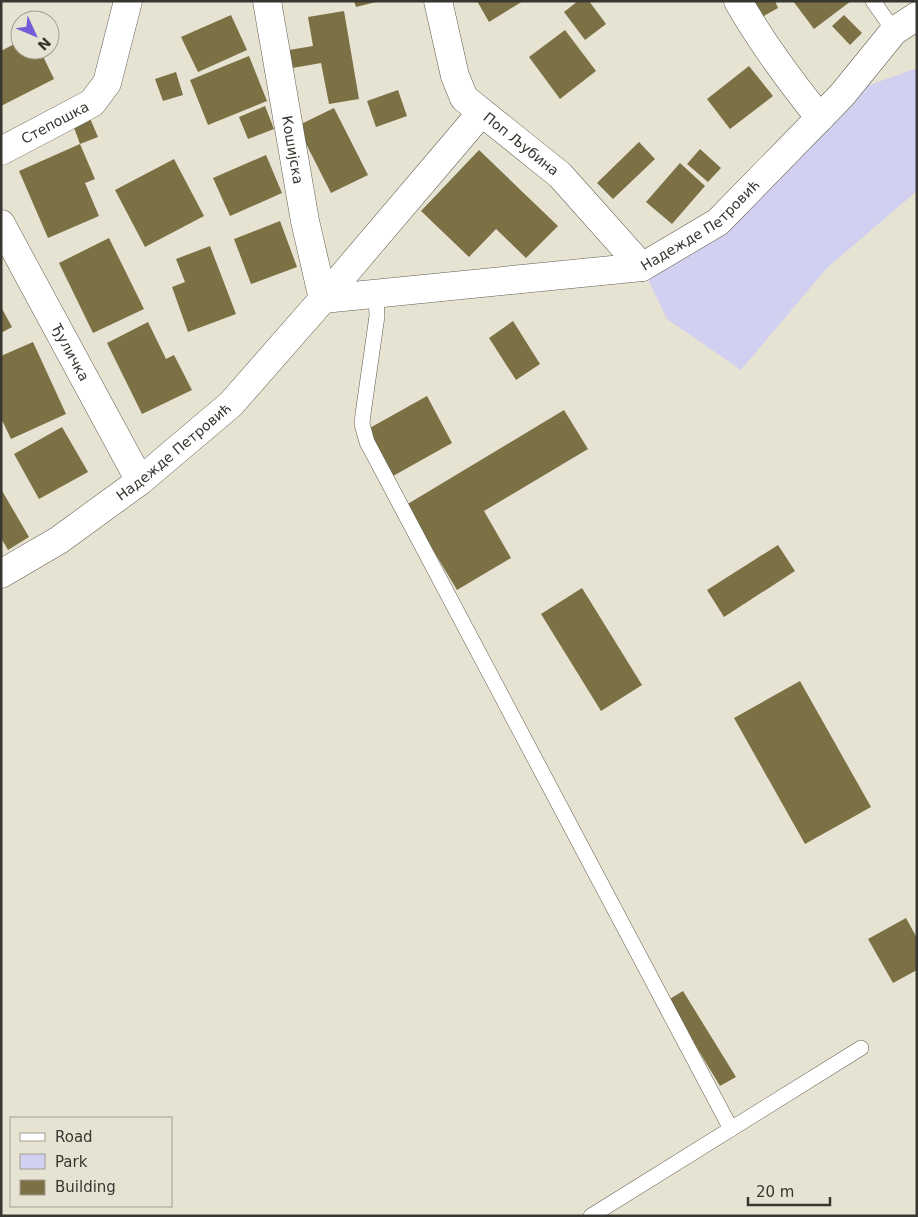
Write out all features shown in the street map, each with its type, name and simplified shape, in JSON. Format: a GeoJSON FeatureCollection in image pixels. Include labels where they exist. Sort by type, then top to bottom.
{"type":"FeatureCollection","features":[{"type":"Feature","properties":{"kind":"street","name":"Степошка"},"geometry":{"type":"LineString","coordinates":[[1,152],[92,103],[107,82],[128,1]]}},
{"type":"Feature","properties":{"kind":"street","name":"Кошијска"},"geometry":{"type":"LineString","coordinates":[[267,1],[305,221],[323,299]]}},
{"type":"Feature","properties":{"kind":"street","name":"Поп Љубина"},"geometry":{"type":"LineString","coordinates":[[438,1],[459,89],[464,98],[560,175],[642,267]]}},
{"type":"Feature","properties":{"kind":"street"},"geometry":{"type":"LineString","coordinates":[[738,1],[794,86],[820,118]]}},
{"type":"Feature","properties":{"kind":"street","name":"Надежде Петровић"},"geometry":{"type":"LineString","coordinates":[[323,299],[642,267],[718,222],[842,95],[894,31],[917,16]]}},
{"type":"Feature","properties":{"kind":"street","name":"Надежде Петровић"},"geometry":{"type":"LineString","coordinates":[[1,574],[59,540],[140,481],[231,404],[481,113]]}},
{"type":"Feature","properties":{"kind":"street","name":"Ђуличка"},"geometry":{"type":"LineString","coordinates":[[1,224],[140,481]]}},
{"type":"Feature","properties":{"kind":"lane"},"geometry":{"type":"LineString","coordinates":[[873,1],[894,31]]}},
{"type":"Feature","properties":{"kind":"lane"},"geometry":{"type":"LineString","coordinates":[[376,294],[377,316],[362,424],[367,442],[731,1129]]}},
{"type":"Feature","properties":{"kind":"lane"},"geometry":{"type":"LineString","coordinates":[[591,1216],[861,1048]]}},
{"type":"Feature","properties":{"kind":"green space"},"geometry":{"type":"Polygon","coordinates":[[[917,68],[917,191],[827,268],[741,370],[667,319],[642,267],[718,222],[842,95],[917,68]]]}},
{"type":"Feature","properties":{"kind":"building"},"geometry":{"type":"Polygon","coordinates":[[[354,1],[376,1],[376,2],[356,7],[354,1]]]}},
{"type":"Feature","properties":{"kind":"building"},"geometry":{"type":"Polygon","coordinates":[[[477,1],[523,1],[489,22],[477,1]]]}},
{"type":"Feature","properties":{"kind":"building"},"geometry":{"type":"Polygon","coordinates":[[[578,1],[589,1],[606,24],[585,40],[564,12],[578,1]]]}},
{"type":"Feature","properties":{"kind":"building"},"geometry":{"type":"Polygon","coordinates":[[[745,1],[775,1],[778,8],[755,21],[745,1]]]}},
{"type":"Feature","properties":{"kind":"building"},"geometry":{"type":"Polygon","coordinates":[[[793,1],[851,1],[814,29],[793,1]]]}},
{"type":"Feature","properties":{"kind":"building"},"geometry":{"type":"Polygon","coordinates":[[[344,11],[359,99],[329,104],[321,63],[287,69],[283,51],[313,46],[308,17],[344,11]]]}},
{"type":"Feature","properties":{"kind":"building"},"geometry":{"type":"Polygon","coordinates":[[[231,15],[247,50],[198,72],[181,37],[231,15]]]}},
{"type":"Feature","properties":{"kind":"building"},"geometry":{"type":"Polygon","coordinates":[[[844,15],[862,33],[850,45],[832,26],[844,15]]]}},
{"type":"Feature","properties":{"kind":"building"},"geometry":{"type":"Polygon","coordinates":[[[565,30],[596,71],[560,99],[529,57],[565,30]]]}},
{"type":"Feature","properties":{"kind":"building"},"geometry":{"type":"Polygon","coordinates":[[[10,46],[10,60],[45,60],[54,79],[1,106],[1,51],[10,46]]]}},
{"type":"Feature","properties":{"kind":"building"},"geometry":{"type":"Polygon","coordinates":[[[249,56],[267,101],[208,125],[190,80],[249,56]]]}},
{"type":"Feature","properties":{"kind":"building"},"geometry":{"type":"Polygon","coordinates":[[[749,66],[773,96],[730,129],[707,99],[749,66]]]}},
{"type":"Feature","properties":{"kind":"building"},"geometry":{"type":"Polygon","coordinates":[[[176,72],[183,95],[163,101],[155,79],[176,72]]]}},
{"type":"Feature","properties":{"kind":"building"},"geometry":{"type":"Polygon","coordinates":[[[398,90],[407,116],[376,127],[367,101],[398,90]]]}},
{"type":"Feature","properties":{"kind":"building"},"geometry":{"type":"Polygon","coordinates":[[[265,106],[274,129],[248,139],[239,117],[265,106]]]}},
{"type":"Feature","properties":{"kind":"building"},"geometry":{"type":"Polygon","coordinates":[[[334,108],[368,175],[331,193],[297,126],[334,108]]]}},
{"type":"Feature","properties":{"kind":"building"},"geometry":{"type":"Polygon","coordinates":[[[89,116],[98,137],[80,144],[72,122],[89,116]]]}},
{"type":"Feature","properties":{"kind":"building"},"geometry":{"type":"Polygon","coordinates":[[[639,142],[655,159],[613,199],[597,183],[639,142]]]}},
{"type":"Feature","properties":{"kind":"building"},"geometry":{"type":"Polygon","coordinates":[[[80,144],[95,179],[85,183],[99,216],[48,238],[19,171],[80,144]]]}},
{"type":"Feature","properties":{"kind":"building"},"geometry":{"type":"Polygon","coordinates":[[[700,149],[721,168],[708,182],[687,164],[700,149]]]}},
{"type":"Feature","properties":{"kind":"building"},"geometry":{"type":"Polygon","coordinates":[[[479,150],[558,226],[526,258],[496,229],[469,257],[421,211],[479,150]]]}},
{"type":"Feature","properties":{"kind":"building"},"geometry":{"type":"Polygon","coordinates":[[[266,155],[282,193],[230,216],[213,178],[266,155]]]}},
{"type":"Feature","properties":{"kind":"building"},"geometry":{"type":"Polygon","coordinates":[[[174,159],[204,216],[145,247],[115,190],[174,159]]]}},
{"type":"Feature","properties":{"kind":"building"},"geometry":{"type":"Polygon","coordinates":[[[680,163],[705,186],[672,224],[646,202],[680,163]]]}},
{"type":"Feature","properties":{"kind":"building"},"geometry":{"type":"Polygon","coordinates":[[[280,221],[297,267],[251,284],[234,239],[280,221]]]}},
{"type":"Feature","properties":{"kind":"building"},"geometry":{"type":"Polygon","coordinates":[[[109,238],[144,309],[93,333],[59,263],[109,238]]]}},
{"type":"Feature","properties":{"kind":"building"},"geometry":{"type":"Polygon","coordinates":[[[210,246],[236,314],[188,332],[172,287],[185,282],[176,259],[210,246]]]}},
{"type":"Feature","properties":{"kind":"building"},"geometry":{"type":"Polygon","coordinates":[[[1,307],[12,327],[1,333],[1,307]]]}},
{"type":"Feature","properties":{"kind":"building"},"geometry":{"type":"Polygon","coordinates":[[[513,321],[540,364],[516,380],[489,338],[513,321]]]}},
{"type":"Feature","properties":{"kind":"building"},"geometry":{"type":"Polygon","coordinates":[[[148,322],[166,359],[174,355],[192,390],[142,414],[107,343],[148,322]]]}},
{"type":"Feature","properties":{"kind":"building"},"geometry":{"type":"Polygon","coordinates":[[[33,342],[66,414],[11,439],[1,418],[1,356],[33,342]]]}},
{"type":"Feature","properties":{"kind":"building"},"geometry":{"type":"Polygon","coordinates":[[[427,396],[452,443],[393,476],[368,429],[427,396]]]}},
{"type":"Feature","properties":{"kind":"building"},"geometry":{"type":"Polygon","coordinates":[[[564,410],[588,449],[484,511],[511,558],[457,590],[406,505],[564,410]]]}},
{"type":"Feature","properties":{"kind":"building"},"geometry":{"type":"Polygon","coordinates":[[[62,427],[88,472],[39,499],[14,454],[62,427]]]}},
{"type":"Feature","properties":{"kind":"building"},"geometry":{"type":"Polygon","coordinates":[[[1,489],[29,537],[8,550],[1,538],[1,489]]]}},
{"type":"Feature","properties":{"kind":"building"},"geometry":{"type":"Polygon","coordinates":[[[778,545],[795,571],[724,617],[707,590],[778,545]]]}},
{"type":"Feature","properties":{"kind":"building"},"geometry":{"type":"Polygon","coordinates":[[[582,588],[642,685],[601,711],[541,614],[582,588]]]}},
{"type":"Feature","properties":{"kind":"building"},"geometry":{"type":"Polygon","coordinates":[[[800,681],[871,807],[805,844],[734,718],[800,681]]]}},
{"type":"Feature","properties":{"kind":"building"},"geometry":{"type":"Polygon","coordinates":[[[906,918],[917,938],[917,970],[893,983],[868,939],[906,918]]]}},
{"type":"Feature","properties":{"kind":"building"},"geometry":{"type":"Polygon","coordinates":[[[683,991],[736,1077],[720,1086],[668,1000],[683,991]]]}}]}
